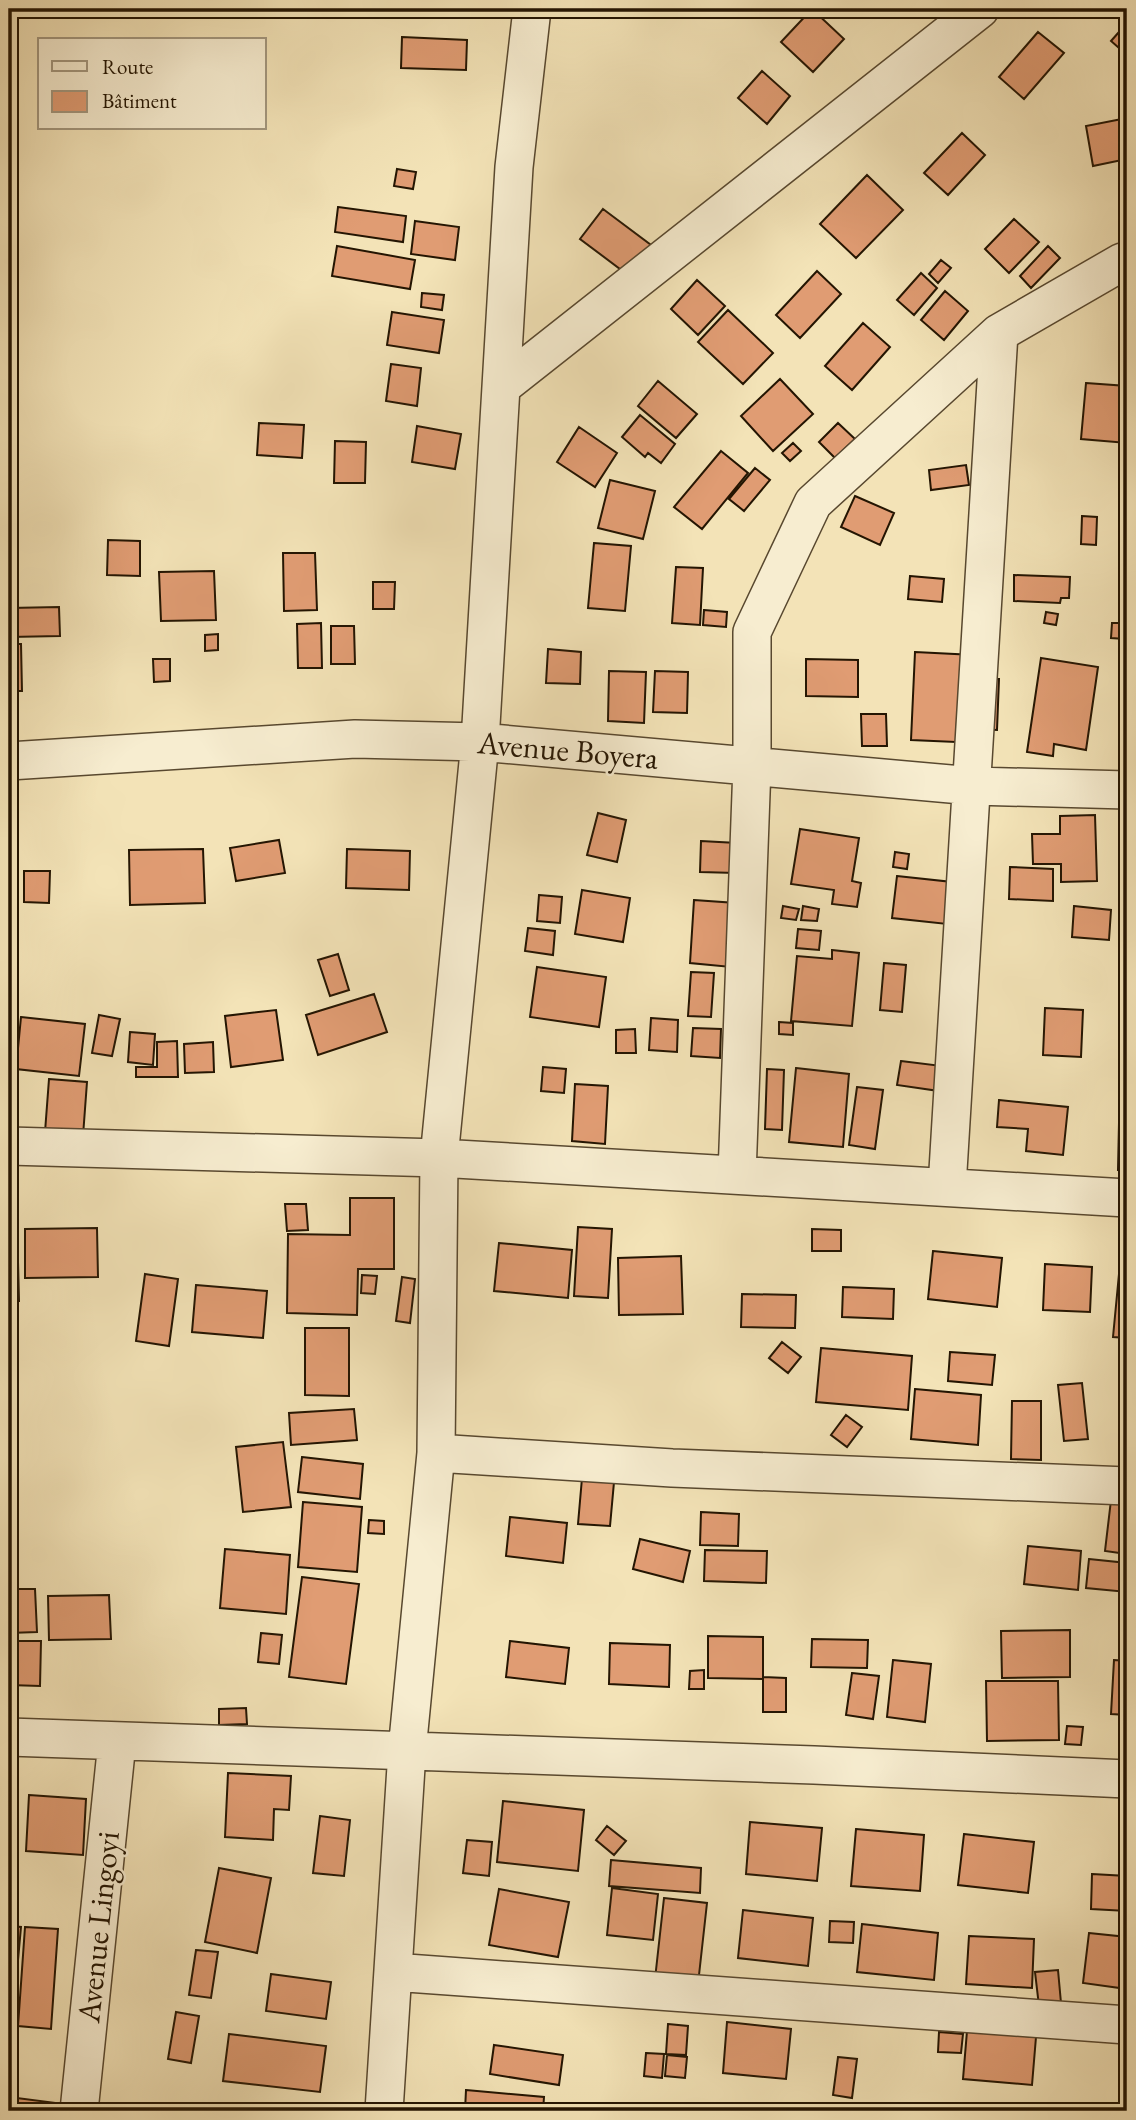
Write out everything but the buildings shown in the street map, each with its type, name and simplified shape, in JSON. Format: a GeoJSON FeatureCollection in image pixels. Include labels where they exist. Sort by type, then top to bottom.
{"type":"FeatureCollection","features":[{"type":"Feature","properties":{"kind":"street"},"geometry":{"type":"LineString","coordinates":[[384,2111],[407,1751],[436,1453],[439,1158],[480,742],[514,167],[532,9]]}},
{"type":"Feature","properties":{"kind":"street"},"geometry":{"type":"LineString","coordinates":[[501,387],[980,9]]}},
{"type":"Feature","properties":{"kind":"street"},"geometry":{"type":"LineString","coordinates":[[737,1175],[752,766],[752,632],[813,503],[999,333],[1127,262]]}},
{"type":"Feature","properties":{"kind":"street"},"geometry":{"type":"LineString","coordinates":[[947,1187],[999,333]]}},
{"type":"Feature","properties":{"kind":"street","name":"Avenue Boyera"},"geometry":{"type":"LineString","coordinates":[[9,761],[355,740],[480,742],[973,786],[1127,790]]}},
{"type":"Feature","properties":{"kind":"street"},"geometry":{"type":"LineString","coordinates":[[9,1146],[439,1158],[1127,1198]]}},
{"type":"Feature","properties":{"kind":"street"},"geometry":{"type":"LineString","coordinates":[[436,1453],[672,1468],[1127,1486]]}},
{"type":"Feature","properties":{"kind":"street"},"geometry":{"type":"LineString","coordinates":[[9,1737],[1127,1779]]}},
{"type":"Feature","properties":{"kind":"street","name":"Avenue Lingoyi"},"geometry":{"type":"LineString","coordinates":[[79,2111],[117,1742]]}},
{"type":"Feature","properties":{"kind":"street"},"geometry":{"type":"LineString","coordinates":[[393,1972],[1127,2025]]}}]}
